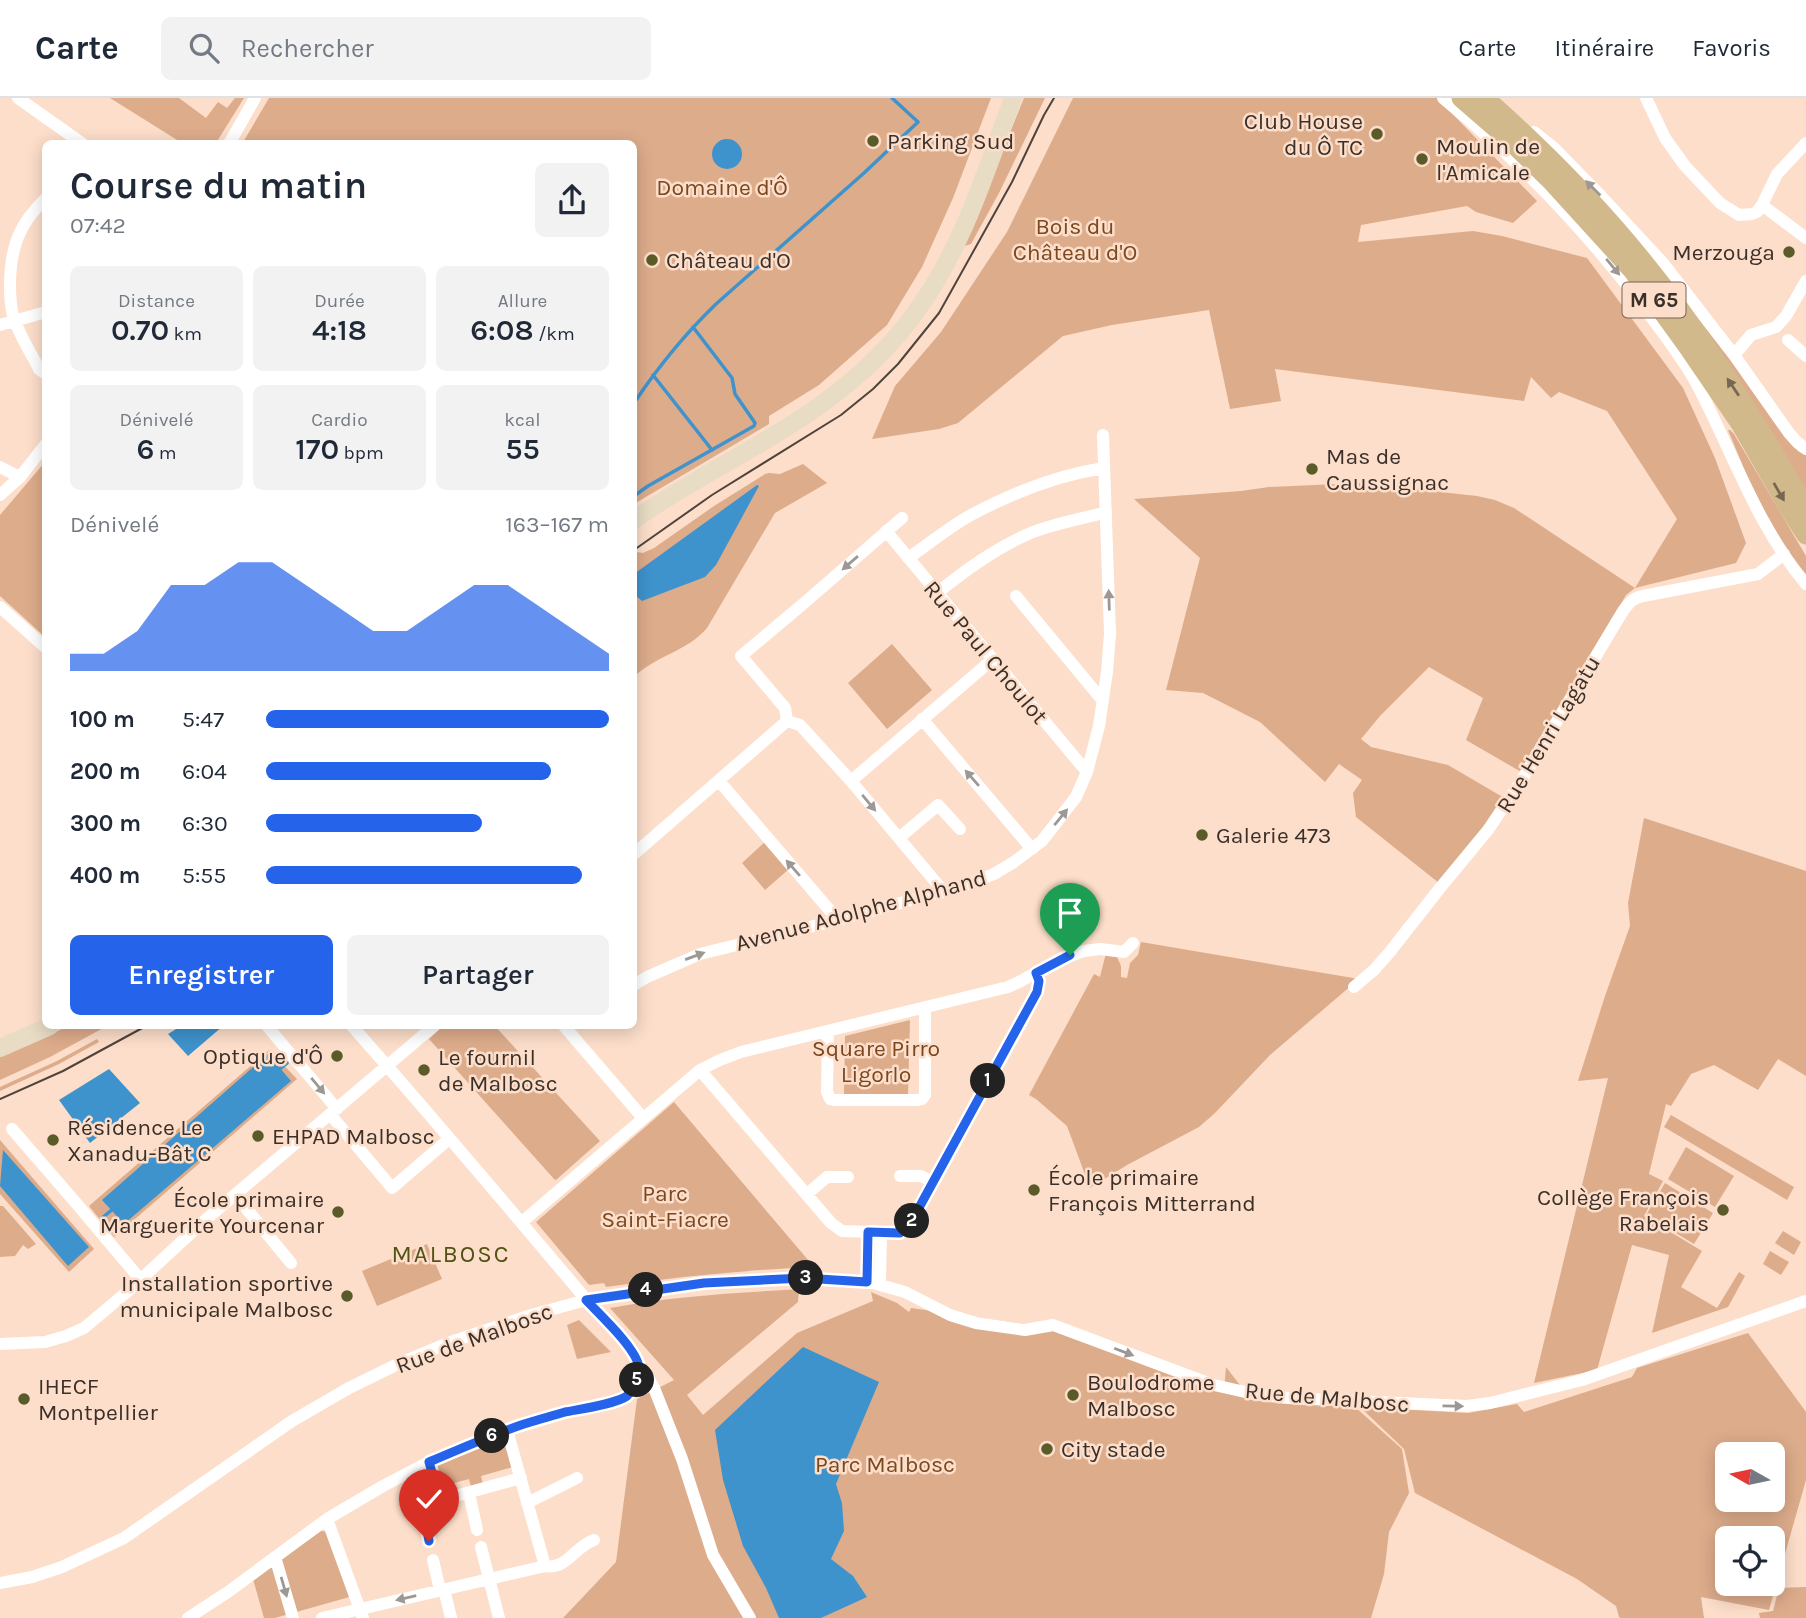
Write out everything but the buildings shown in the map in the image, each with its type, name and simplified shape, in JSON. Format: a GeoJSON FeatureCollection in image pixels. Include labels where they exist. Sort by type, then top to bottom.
{"type":"FeatureCollection","features":[{"type":"Feature","properties":{"kind":"main road"},"geometry":{"type":"LineString","coordinates":[[637,518],[820,406],[859,376],[896,337],[920,306],[946,263],[965,222],[1013,98]]}},
{"type":"Feature","properties":{"kind":"main road","name":"M 65"},"geometry":{"type":"LineString","coordinates":[[1461,98],[1552,182],[1632,270],[1741,425],[1806,535]]}},
{"type":"Feature","properties":{"kind":"main road","name":"M 65"},"geometry":{"type":"LineString","coordinates":[[1485,98],[1518,127],[1592,204],[1673,300],[1742,400],[1806,509]]}},
{"type":"Feature","properties":{"kind":"main road"},"geometry":{"type":"LineString","coordinates":[[0,1048],[43,1029]]}},
{"type":"Feature","properties":{"kind":"street"},"geometry":{"type":"LineString","coordinates":[[18,98],[77,140]]}},
{"type":"Feature","properties":{"kind":"street"},"geometry":{"type":"LineString","coordinates":[[231,140],[255,98]]}},
{"type":"Feature","properties":{"kind":"street"},"geometry":{"type":"LineString","coordinates":[[1443,98],[1470,120],[1560,206],[1624,281],[1672,345],[1713,415],[1751,497],[1784,554],[1806,584]]}},
{"type":"Feature","properties":{"kind":"street"},"geometry":{"type":"LineString","coordinates":[[1646,98],[1665,138],[1685,166],[1720,203],[1739,215],[1757,212],[1777,174],[1806,143]]}},
{"type":"Feature","properties":{"kind":"street"},"geometry":{"type":"LineString","coordinates":[[1518,127],[1536,133],[1545,141],[1609,204],[1663,263],[1734,355],[1789,433],[1806,449]]}},
{"type":"Feature","properties":{"kind":"street"},"geometry":{"type":"LineString","coordinates":[[42,203],[25,222],[13,247],[10,291],[15,320],[42,371]]}},
{"type":"Feature","properties":{"kind":"street"},"geometry":{"type":"LineString","coordinates":[[1762,205],[1806,238]]}},
{"type":"Feature","properties":{"kind":"street"},"geometry":{"type":"LineString","coordinates":[[1734,355],[1751,335],[1776,327],[1786,316],[1806,281]]}},
{"type":"Feature","properties":{"kind":"street"},"geometry":{"type":"LineString","coordinates":[[0,325],[42,313]]}},
{"type":"Feature","properties":{"kind":"street"},"geometry":{"type":"LineString","coordinates":[[1788,340],[1806,356]]}},
{"type":"Feature","properties":{"kind":"street","name":"Avenue Adolphe Alphand"},"geometry":{"type":"LineString","coordinates":[[637,983],[700,954],[944,892],[994,874],[1042,841],[1067,811],[1087,772],[1094,752],[1103,701],[1110,634],[1103,435]]}},
{"type":"Feature","properties":{"kind":"street"},"geometry":{"type":"LineString","coordinates":[[0,495],[20,477],[42,449]]}},
{"type":"Feature","properties":{"kind":"street"},"geometry":{"type":"LineString","coordinates":[[0,467],[20,477]]}},
{"type":"Feature","properties":{"kind":"street"},"geometry":{"type":"LineString","coordinates":[[908,558],[969,516],[1010,496],[1052,481],[1104,468]]}},
{"type":"Feature","properties":{"kind":"street"},"geometry":{"type":"LineString","coordinates":[[937,593],[979,561],[1006,545],[1034,532],[1106,512]]}},
{"type":"Feature","properties":{"kind":"street"},"geometry":{"type":"LineString","coordinates":[[787,721],[785,708],[741,656],[902,517]]}},
{"type":"Feature","properties":{"kind":"street","name":"Rue Paul Choulot"},"geometry":{"type":"LineString","coordinates":[[886,531],[1087,772]]}},
{"type":"Feature","properties":{"kind":"street","name":"Rue Henri Lagatu"},"geometry":{"type":"LineString","coordinates":[[1354,987],[1389,953],[1488,830],[1521,781],[1630,602],[1636,597],[1758,574],[1784,554]]}},
{"type":"Feature","properties":{"kind":"street"},"geometry":{"type":"LineString","coordinates":[[1016,596],[1103,701]]}},
{"type":"Feature","properties":{"kind":"street"},"geometry":{"type":"LineString","coordinates":[[0,607],[42,644]]}},
{"type":"Feature","properties":{"kind":"street"},"geometry":{"type":"LineString","coordinates":[[851,781],[993,659]]}},
{"type":"Feature","properties":{"kind":"street"},"geometry":{"type":"LineString","coordinates":[[922,719],[1032,849]]}},
{"type":"Feature","properties":{"kind":"street"},"geometry":{"type":"LineString","coordinates":[[637,851],[787,721]]}},
{"type":"Feature","properties":{"kind":"street"},"geometry":{"type":"LineString","coordinates":[[787,721],[800,725],[944,892]]}},
{"type":"Feature","properties":{"kind":"street"},"geometry":{"type":"LineString","coordinates":[[719,781],[838,920]]}},
{"type":"Feature","properties":{"kind":"street"},"geometry":{"type":"LineString","coordinates":[[899,838],[939,805],[960,829]]}},
{"type":"Feature","properties":{"kind":"street"},"geometry":{"type":"LineString","coordinates":[[522,1222],[700,1070],[720,1060],[741,1052],[1008,987],[1070,955],[1100,948],[1124,952],[1132,943]]}},
{"type":"Feature","properties":{"kind":"street"},"geometry":{"type":"LineString","coordinates":[[700,1070],[831,1223],[842,1231],[900,1233],[912,1221],[1037,992],[1039,981],[1036,973]]}},
{"type":"Feature","properties":{"kind":"street"},"geometry":{"type":"LineString","coordinates":[[828,1031],[827,1092],[830,1099],[922,1099],[925,1095],[925,1007]]}},
{"type":"Feature","properties":{"kind":"street"},"geometry":{"type":"LineString","coordinates":[[269,1029],[393,1188],[449,1139]]}},
{"type":"Feature","properties":{"kind":"street"},"geometry":{"type":"LineString","coordinates":[[188,1618],[327,1519],[383,1486],[429,1462],[507,1430],[563,1413],[617,1401],[633,1389],[638,1378],[639,1370],[635,1357],[626,1343],[586,1300],[355,1029]]}},
{"type":"Feature","properties":{"kind":"street"},"geometry":{"type":"LineString","coordinates":[[0,1344],[45,1342],[84,1328],[199,1226],[431,1029]]}},
{"type":"Feature","properties":{"kind":"street"},"geometry":{"type":"LineString","coordinates":[[573,1029],[643,1118]]}},
{"type":"Feature","properties":{"kind":"street"},"geometry":{"type":"LineString","coordinates":[[12,1129],[140,1279]]}},
{"type":"Feature","properties":{"kind":"street"},"geometry":{"type":"LineString","coordinates":[[901,1176],[921,1176],[933,1182]]}},
{"type":"Feature","properties":{"kind":"street"},"geometry":{"type":"LineString","coordinates":[[807,1194],[827,1177],[848,1177]]}},
{"type":"Feature","properties":{"kind":"street"},"geometry":{"type":"LineString","coordinates":[[236,1196],[291,1263]]}},
{"type":"Feature","properties":{"kind":"street"},"geometry":{"type":"LineString","coordinates":[[874,1283],[875,1232]]}},
{"type":"Feature","properties":{"kind":"street","name":"Rue de Malbosc"},"geometry":{"type":"LineString","coordinates":[[0,1583],[32,1577],[62,1567],[124,1538],[292,1421],[349,1388],[448,1343],[586,1300],[704,1283],[803,1278],[874,1283],[905,1292],[954,1316],[988,1325],[1025,1329],[1053,1325],[1214,1385],[1254,1394],[1467,1406],[1490,1403],[1582,1380],[1806,1301]]}},
{"type":"Feature","properties":{"kind":"street"},"geometry":{"type":"LineString","coordinates":[[639,1370],[646,1374],[654,1388],[686,1471],[713,1555],[750,1618]]}},
{"type":"Feature","properties":{"kind":"street"},"geometry":{"type":"LineString","coordinates":[[507,1430],[545,1566]]}},
{"type":"Feature","properties":{"kind":"street"},"geometry":{"type":"LineString","coordinates":[[429,1462],[440,1500]]}},
{"type":"Feature","properties":{"kind":"street"},"geometry":{"type":"LineString","coordinates":[[429,1541],[424,1513],[430,1503],[521,1478]]}},
{"type":"Feature","properties":{"kind":"street"},"geometry":{"type":"LineString","coordinates":[[527,1503],[577,1478]]}},
{"type":"Feature","properties":{"kind":"street"},"geometry":{"type":"LineString","coordinates":[[469,1493],[477,1530]]}},
{"type":"Feature","properties":{"kind":"street"},"geometry":{"type":"LineString","coordinates":[[327,1519],[361,1613]]}},
{"type":"Feature","properties":{"kind":"street"},"geometry":{"type":"LineString","coordinates":[[322,1618],[361,1613],[442,1589],[563,1564],[583,1546],[594,1541]]}},
{"type":"Feature","properties":{"kind":"street"},"geometry":{"type":"LineString","coordinates":[[481,1548],[499,1618]]}},
{"type":"Feature","properties":{"kind":"street"},"geometry":{"type":"LineString","coordinates":[[275,1557],[293,1618]]}},
{"type":"Feature","properties":{"kind":"street"},"geometry":{"type":"LineString","coordinates":[[433,1559],[451,1618]]}},
{"type":"Feature","properties":{"kind":"green space"},"geometry":{"type":"Polygon","coordinates":[[[110,98],[179,98],[206,118],[218,102],[227,108],[235,98],[244,98],[218,140],[177,140],[110,98]]]}},
{"type":"Feature","properties":{"kind":"green space","name":"Domaine d'Ô"},"geometry":{"type":"Polygon","coordinates":[[[269,98],[991,98],[953,198],[922,267],[887,325],[819,385],[769,416],[769,424],[637,502],[637,140],[244,140],[269,98]]]}},
{"type":"Feature","properties":{"kind":"green space"},"geometry":{"type":"Polygon","coordinates":[[[1024,98],[1045,98],[999,193],[971,244],[964,246],[1024,98]]]}},
{"type":"Feature","properties":{"kind":"green space","name":"Bois du Château d'O"},"geometry":{"type":"Polygon","coordinates":[[[1073,98],[1437,98],[1537,201],[1513,223],[1476,212],[1467,206],[1361,225],[1358,242],[1473,231],[1587,258],[1683,388],[1715,458],[1746,543],[1736,563],[1635,588],[1677,519],[1607,411],[1559,392],[1551,398],[1531,377],[1524,401],[1275,369],[1281,401],[1230,409],[1209,310],[1112,325],[1063,336],[958,423],[939,429],[872,439],[895,386],[941,332],[1007,232],[1073,98]]]}},
{"type":"Feature","properties":{"kind":"green space"},"geometry":{"type":"Polygon","coordinates":[[[1682,292],[1794,447],[1806,454],[1806,498],[1682,292]]]}},
{"type":"Feature","properties":{"kind":"green space"},"geometry":{"type":"Polygon","coordinates":[[[1728,430],[1734,434],[1806,556],[1806,578],[1755,495],[1728,430]]]}},
{"type":"Feature","properties":{"kind":"green space"},"geometry":{"type":"Polygon","coordinates":[[[803,464],[827,483],[775,513],[707,628],[691,642],[637,674],[637,552],[643,553],[654,548],[765,474],[780,474],[803,464]]]}},
{"type":"Feature","properties":{"kind":"green space"},"geometry":{"type":"Polygon","coordinates":[[[42,466],[42,634],[0,596],[0,515],[42,466]]]}},
{"type":"Feature","properties":{"kind":"green space"},"geometry":{"type":"Polygon","coordinates":[[[1359,483],[1477,496],[1514,508],[1635,588],[1626,595],[1523,773],[1466,740],[1483,698],[1429,667],[1361,739],[1371,747],[1448,765],[1506,799],[1439,883],[1356,817],[1353,793],[1362,780],[1339,764],[1325,782],[1260,722],[1203,693],[1166,690],[1200,558],[1134,499],[1269,487],[1359,483]]]}},
{"type":"Feature","properties":{"kind":"green space"},"geometry":{"type":"Polygon","coordinates":[[[892,644],[932,690],[887,729],[848,683],[892,644]]]}},
{"type":"Feature","properties":{"kind":"green space"},"geometry":{"type":"Polygon","coordinates":[[[1644,818],[1806,871],[1806,1076],[1778,1059],[1758,1090],[1714,1065],[1691,1074],[1671,1106],[1666,1104],[1649,1174],[1663,1181],[1644,1216],[1702,1251],[1681,1287],[1717,1308],[1739,1272],[1745,1276],[1728,1307],[1652,1333],[1669,1255],[1632,1245],[1597,1370],[1534,1383],[1608,1078],[1578,1081],[1630,926],[1628,903],[1644,818]]]}},
{"type":"Feature","properties":{"kind":"green space"},"geometry":{"type":"Polygon","coordinates":[[[766,841],[789,869],[765,890],[742,863],[766,841]]]}},
{"type":"Feature","properties":{"kind":"green space"},"geometry":{"type":"Polygon","coordinates":[[[1141,942],[1359,979],[1270,1055],[1199,1127],[1090,1188],[1067,1126],[1029,1095],[1094,974],[1100,977],[1106,953],[1117,957],[1121,966],[1121,977],[1127,978],[1130,963],[1138,955],[1141,942]]]}},
{"type":"Feature","properties":{"kind":"green space","name":"Square Pirro Ligorlo"},"geometry":{"type":"Polygon","coordinates":[[[910,1020],[908,1095],[844,1094],[845,1036],[910,1020]]]}},
{"type":"Feature","properties":{"kind":"green space"},"geometry":{"type":"Polygon","coordinates":[[[62,1029],[101,1029],[0,1080],[0,1056],[62,1029]]]}},
{"type":"Feature","properties":{"kind":"green space","name":"Parc Saint-Fiacre"},"geometry":{"type":"Polygon","coordinates":[[[440,1029],[498,1029],[600,1141],[554,1179],[429,1039],[440,1029]]]}},
{"type":"Feature","properties":{"kind":"green space"},"geometry":{"type":"Polygon","coordinates":[[[97,1039],[99,1042],[59,1064],[0,1091],[0,1087],[97,1039]]]}},
{"type":"Feature","properties":{"kind":"green space"},"geometry":{"type":"Polygon","coordinates":[[[269,1050],[297,1079],[114,1237],[89,1206],[269,1050]]]}},
{"type":"Feature","properties":{"kind":"green space","name":"Parc Saint-Fiacre"},"geometry":{"type":"Polygon","coordinates":[[[674,1102],[814,1267],[710,1274],[606,1287],[604,1283],[589,1285],[536,1222],[674,1102]]]}},
{"type":"Feature","properties":{"kind":"green space"},"geometry":{"type":"Polygon","coordinates":[[[1671,1115],[1794,1187],[1787,1200],[1664,1127],[1671,1115]]]}},
{"type":"Feature","properties":{"kind":"green space"},"geometry":{"type":"Polygon","coordinates":[[[0,1140],[94,1249],[69,1272],[0,1194],[0,1140]]]}},
{"type":"Feature","properties":{"kind":"green space"},"geometry":{"type":"Polygon","coordinates":[[[1686,1147],[1734,1176],[1715,1207],[1668,1179],[1686,1147]]]}},
{"type":"Feature","properties":{"kind":"green space"},"geometry":{"type":"Polygon","coordinates":[[[1665,1183],[1713,1213],[1694,1244],[1646,1215],[1665,1183]]]}},
{"type":"Feature","properties":{"kind":"green space"},"geometry":{"type":"Polygon","coordinates":[[[0,1206],[3,1206],[36,1244],[28,1249],[23,1245],[15,1256],[0,1257],[0,1206]]]}},
{"type":"Feature","properties":{"kind":"green space"},"geometry":{"type":"Polygon","coordinates":[[[1783,1231],[1801,1242],[1794,1255],[1775,1243],[1783,1231]]]}},
{"type":"Feature","properties":{"kind":"green space"},"geometry":{"type":"Polygon","coordinates":[[[427,1244],[442,1279],[377,1306],[362,1271],[427,1244]]]}},
{"type":"Feature","properties":{"kind":"green space"},"geometry":{"type":"Polygon","coordinates":[[[1770,1251],[1789,1262],[1781,1275],[1763,1264],[1770,1251]]]}},
{"type":"Feature","properties":{"kind":"green space","name":"Parc Malbosc"},"geometry":{"type":"Polygon","coordinates":[[[799,1289],[798,1302],[687,1395],[703,1415],[797,1333],[873,1301],[871,1292],[897,1303],[909,1312],[911,1308],[1039,1326],[1224,1390],[1226,1367],[1250,1398],[1355,1407],[1402,1449],[1409,1493],[1389,1532],[1384,1574],[1371,1618],[563,1618],[616,1562],[637,1399],[674,1380],[610,1308],[681,1298],[799,1289]]]}},
{"type":"Feature","properties":{"kind":"green space"},"geometry":{"type":"Polygon","coordinates":[[[579,1320],[611,1352],[577,1359],[567,1325],[579,1320]]]}},
{"type":"Feature","properties":{"kind":"green space"},"geometry":{"type":"Polygon","coordinates":[[[1748,1333],[1806,1412],[1806,1480],[1785,1554],[1785,1526],[1715,1526],[1715,1596],[1773,1596],[1769,1610],[1701,1597],[1704,1618],[1621,1618],[1616,1606],[1577,1579],[1415,1493],[1404,1449],[1360,1407],[1468,1413],[1517,1404],[1524,1412],[1632,1377],[1637,1368],[1748,1333]]]}},
{"type":"Feature","properties":{"kind":"green space"},"geometry":{"type":"Polygon","coordinates":[[[500,1438],[506,1439],[513,1467],[481,1476],[483,1484],[471,1487],[469,1479],[439,1487],[433,1466],[500,1438]]]}},
{"type":"Feature","properties":{"kind":"green space"},"geometry":{"type":"Polygon","coordinates":[[[321,1531],[328,1532],[353,1596],[275,1618],[264,1618],[253,1579],[321,1531]]]}},
{"type":"Feature","properties":{"kind":"green space"},"geometry":{"type":"Polygon","coordinates":[[[1806,1587],[1806,1618],[1760,1618],[1759,1613],[1773,1611],[1777,1596],[1785,1596],[1785,1588],[1806,1587]]]}},
{"type":"Feature","properties":{"kind":"water"},"geometry":{"type":"Polygon","coordinates":[[[727,139],[737,144],[742,154],[737,164],[727,169],[717,164],[712,154],[717,144],[727,139]]]}},
{"type":"Feature","properties":{"kind":"water"},"geometry":{"type":"Polygon","coordinates":[[[759,486],[716,565],[705,577],[642,601],[637,597],[637,572],[759,486]]]}},
{"type":"Feature","properties":{"kind":"water"},"geometry":{"type":"Polygon","coordinates":[[[176,1029],[220,1029],[188,1056],[168,1034],[176,1029]]]}},
{"type":"Feature","properties":{"kind":"water"},"geometry":{"type":"Polygon","coordinates":[[[268,1054],[291,1081],[124,1224],[102,1200],[268,1054]]]}},
{"type":"Feature","properties":{"kind":"water"},"geometry":{"type":"Polygon","coordinates":[[[109,1069],[140,1103],[90,1143],[59,1100],[109,1069]]]}},
{"type":"Feature","properties":{"kind":"water"},"geometry":{"type":"Polygon","coordinates":[[[3,1150],[89,1247],[68,1266],[0,1186],[3,1150]]]}},
{"type":"Feature","properties":{"kind":"water"},"geometry":{"type":"Polygon","coordinates":[[[803,1347],[879,1382],[836,1484],[842,1503],[844,1531],[831,1559],[853,1576],[867,1597],[821,1618],[779,1618],[743,1546],[723,1480],[715,1430],[803,1347]]]}},
{"type":"Feature","properties":{"kind":"waterway"},"geometry":{"type":"LineString","coordinates":[[637,399],[672,351],[716,304],[918,122],[892,98]]}},
{"type":"Feature","properties":{"kind":"waterway"},"geometry":{"type":"LineString","coordinates":[[637,494],[754,426],[755,423],[735,394],[732,378],[693,327]]}},
{"type":"Feature","properties":{"kind":"waterway"},"geometry":{"type":"LineString","coordinates":[[653,375],[712,450]]}},
{"type":"Feature","properties":{"kind":"waterway"},"geometry":{"type":"LineString","coordinates":[[278,1070],[287,1063]]}},
{"type":"Feature","properties":{"kind":"waterway"},"geometry":{"type":"LineString","coordinates":[[102,1218],[114,1208]]}},
{"type":"Feature","properties":{"kind":"tram line"},"geometry":{"type":"LineString","coordinates":[[637,548],[712,495],[841,415],[898,364],[939,313],[1012,182],[1054,98]]}},
{"type":"Feature","properties":{"kind":"tram line"},"geometry":{"type":"LineString","coordinates":[[0,1099],[63,1071],[140,1029]]}},
{"type":"Feature","properties":{"kind":"place","name":"Club House du Ô TC"},"geometry":{"type":"Point","coordinates":[1377,134]}},
{"type":"Feature","properties":{"kind":"place","name":"Parking Sud"},"geometry":{"type":"Point","coordinates":[873,141]}},
{"type":"Feature","properties":{"kind":"place","name":"Moulin de l'Amicale"},"geometry":{"type":"Point","coordinates":[1422,159]}},
{"type":"Feature","properties":{"kind":"place","name":"Merzouga"},"geometry":{"type":"Point","coordinates":[1789,252]}},
{"type":"Feature","properties":{"kind":"place","name":"Château d'O"},"geometry":{"type":"Point","coordinates":[652,260]}},
{"type":"Feature","properties":{"kind":"place","name":"Mas de Caussignac"},"geometry":{"type":"Point","coordinates":[1312,469]}},
{"type":"Feature","properties":{"kind":"place","name":"Galerie 473"},"geometry":{"type":"Point","coordinates":[1202,835]}},
{"type":"Feature","properties":{"kind":"place","name":"Optique d'Ô"},"geometry":{"type":"Point","coordinates":[337,1056]}},
{"type":"Feature","properties":{"kind":"place","name":"Le fournil de Malbosc"},"geometry":{"type":"Point","coordinates":[424,1070]}},
{"type":"Feature","properties":{"kind":"place","name":"EHPAD Malbosc"},"geometry":{"type":"Point","coordinates":[258,1136]}},
{"type":"Feature","properties":{"kind":"place","name":"Résidence Le Xanadu-Bât C"},"geometry":{"type":"Point","coordinates":[53,1140]}},
{"type":"Feature","properties":{"kind":"place","name":"École primaire François Mitterrand"},"geometry":{"type":"Point","coordinates":[1034,1190]}},
{"type":"Feature","properties":{"kind":"place","name":"Collège François Rabelais"},"geometry":{"type":"Point","coordinates":[1723,1210]}},
{"type":"Feature","properties":{"kind":"place","name":"École primaire Marguerite Yourcenar"},"geometry":{"type":"Point","coordinates":[338,1212]}},
{"type":"Feature","properties":{"kind":"place","name":"Installation sportive municipale Malbosc"},"geometry":{"type":"Point","coordinates":[347,1296]}},
{"type":"Feature","properties":{"kind":"place","name":"Boulodrome Malbosc"},"geometry":{"type":"Point","coordinates":[1073,1395]}},
{"type":"Feature","properties":{"kind":"place","name":"IHECF Montpellier"},"geometry":{"type":"Point","coordinates":[24,1399]}},
{"type":"Feature","properties":{"kind":"place","name":"City stade"},"geometry":{"type":"Point","coordinates":[1047,1449]}},
{"type":"Feature","properties":{"kind":"district","name":"MALBOSC"},"geometry":{"type":"Point","coordinates":[451,1254]}},
{"type":"Feature","properties":{"kind":"route"},"geometry":{"type":"LineString","coordinates":[[429,1541],[424,1513],[430,1503],[440,1500],[429,1462],[522,1425],[617,1401],[633,1389],[638,1378],[639,1364],[626,1343],[586,1300],[704,1283],[803,1278],[867,1282],[868,1232],[900,1233],[909,1226],[1037,992],[1039,981],[1036,973],[1070,955]]}}]}
